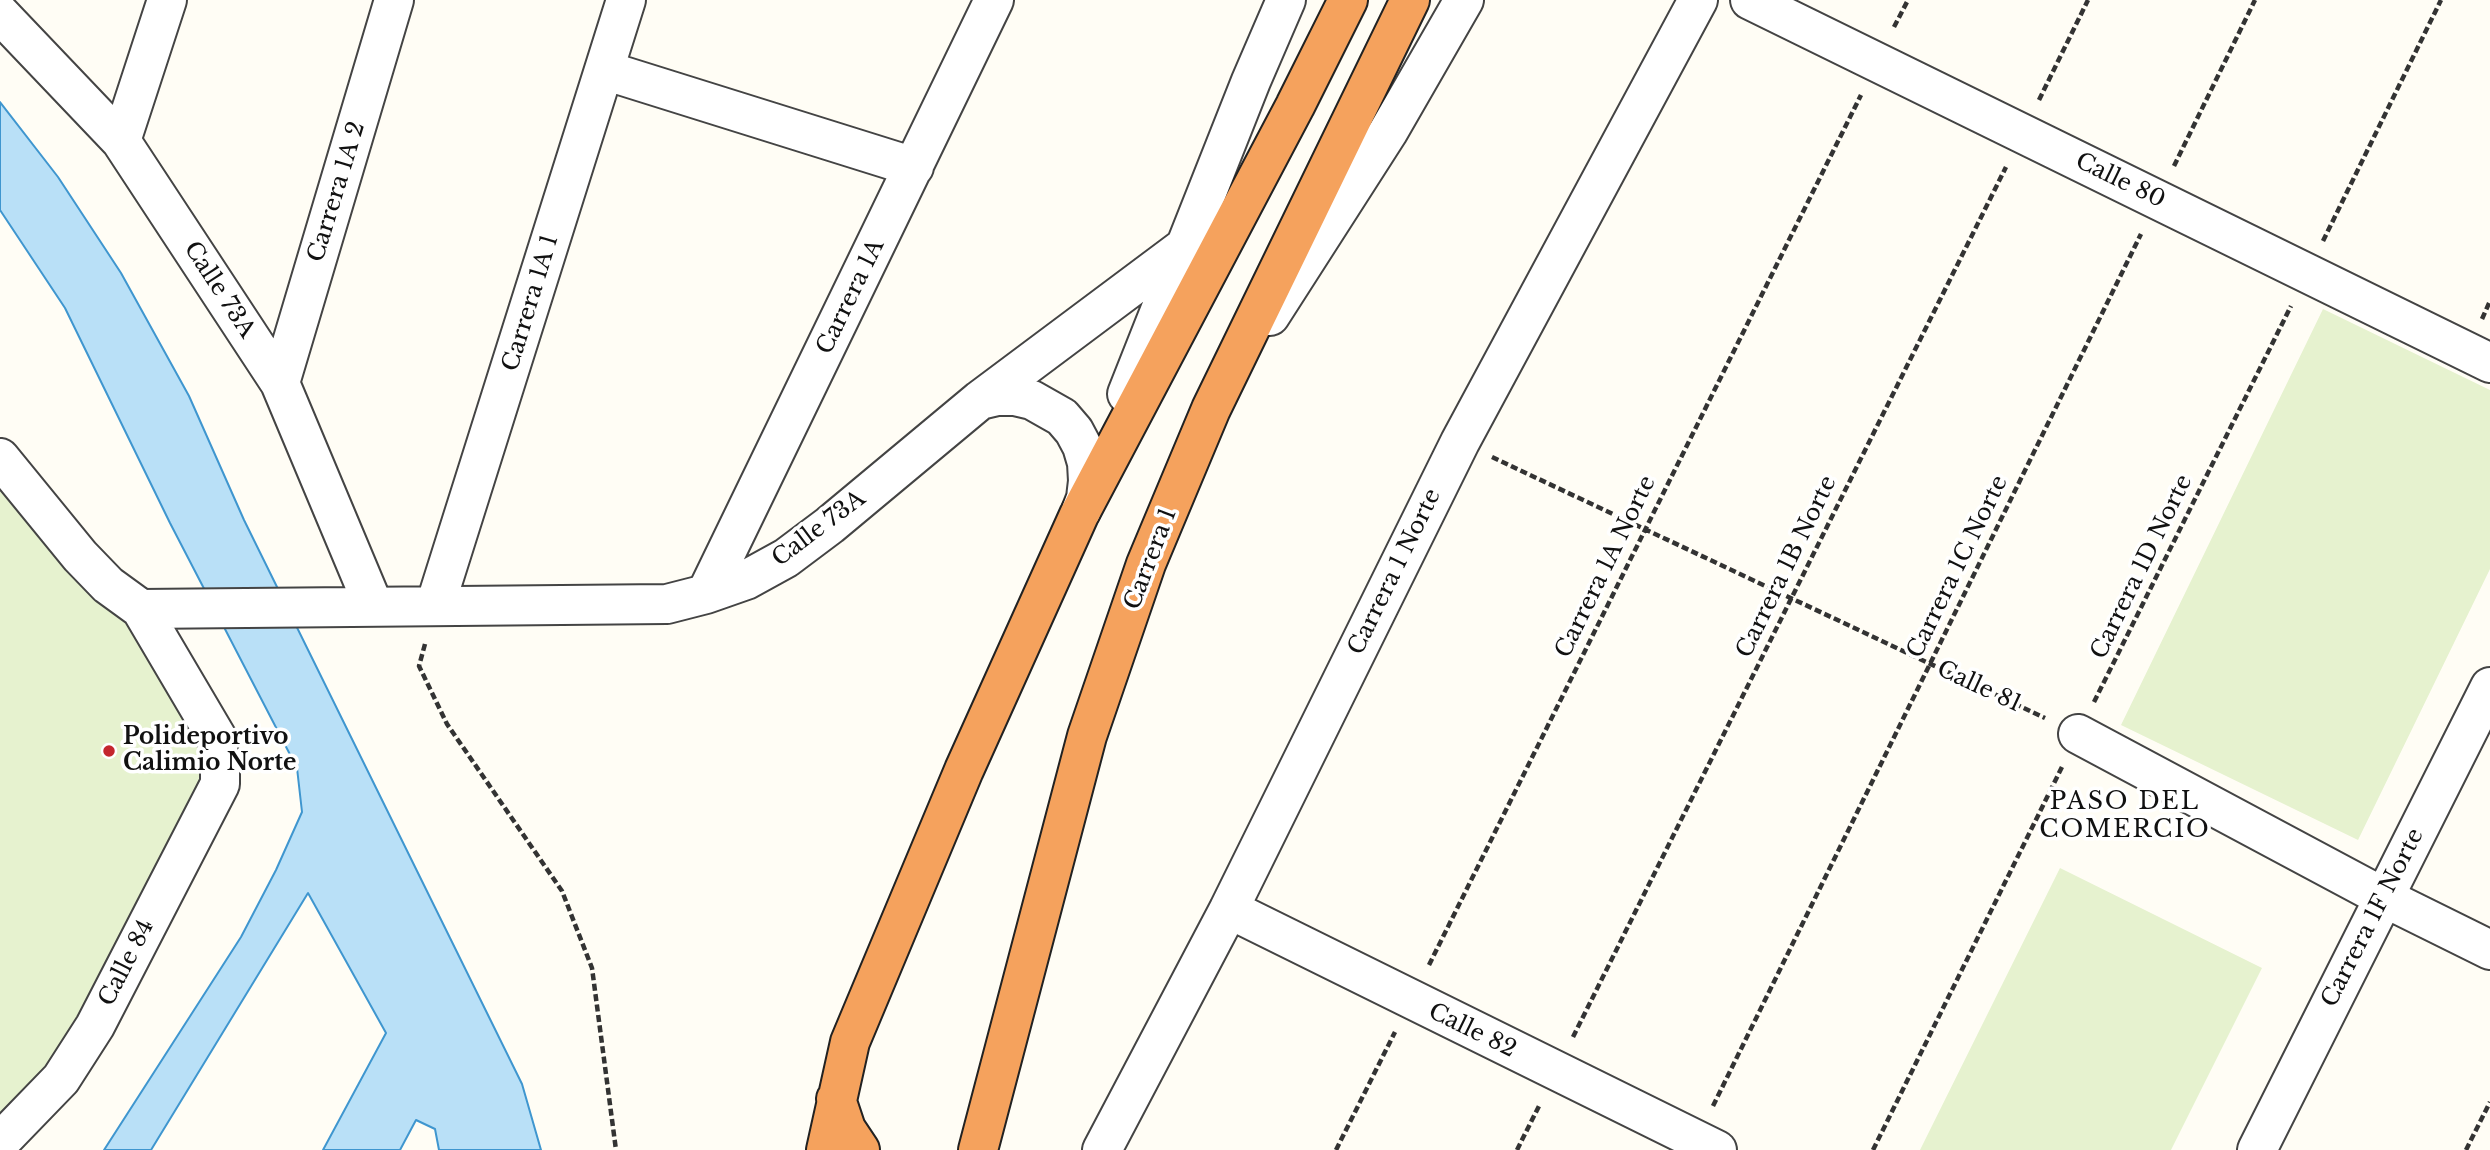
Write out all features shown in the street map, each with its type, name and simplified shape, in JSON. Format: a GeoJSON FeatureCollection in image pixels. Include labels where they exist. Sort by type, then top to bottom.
{"type":"FeatureCollection","features":[{"type":"Feature","properties":{"kind":"highway"},"geometry":{"type":"LineString","coordinates":[[826,1150],[836,1099],[856,1029],[964,771],[1079,515],[1348,0]]}},
{"type":"Feature","properties":{"kind":"highway","name":"Carrera 1"},"geometry":{"type":"LineString","coordinates":[[977,1144],[1087,737],[1146,564],[1211,409],[1410,0]]}},
{"type":"Feature","properties":{"kind":"highway"},"geometry":{"type":"LineString","coordinates":[[836,1099],[846,1129],[860,1150]]}},
{"type":"Feature","properties":{"kind":"street"},"geometry":{"type":"LineString","coordinates":[[121,141],[167,0]]}},
{"type":"Feature","properties":{"kind":"street","name":"Carrera 1A 2"},"geometry":{"type":"LineString","coordinates":[[280,383],[394,0]]}},
{"type":"Feature","properties":{"kind":"street","name":"Carrera 1A 1"},"geometry":{"type":"LineString","coordinates":[[435,606],[626,0]]}},
{"type":"Feature","properties":{"kind":"street","name":"Carrera 1A"},"geometry":{"type":"LineString","coordinates":[[706,594],[994,0]]}},
{"type":"Feature","properties":{"kind":"street"},"geometry":{"type":"LineString","coordinates":[[1079,515],[1251,81],[1286,0]]}},
{"type":"Feature","properties":{"kind":"street"},"geometry":{"type":"LineString","coordinates":[[1211,409],[1374,155],[1464,0]]}},
{"type":"Feature","properties":{"kind":"street","name":"Carrera 1 Norte"},"geometry":{"type":"LineString","coordinates":[[1102,1150],[1228,909],[1460,442],[1698,0]]}},
{"type":"Feature","properties":{"kind":"street","name":"Calle 80"},"geometry":{"type":"LineString","coordinates":[[1750,0],[2490,363]]}},
{"type":"Feature","properties":{"kind":"street","name":"Calle 73A"},"geometry":{"type":"LineString","coordinates":[[0,14],[121,141],[280,383],[374,607]]}},
{"type":"Feature","properties":{"kind":"street"},"geometry":{"type":"LineString","coordinates":[[604,71],[914,167]]}},
{"type":"Feature","properties":{"kind":"street","name":"Calle 73A"},"geometry":{"type":"LineString","coordinates":[[141,609],[667,604],[706,594],[746,580],[786,558],[830,525],[980,400],[1186,246]]}},
{"type":"Feature","properties":{"kind":"street"},"geometry":{"type":"LineString","coordinates":[[980,400],[1015,396],[1032,400],[1048,407],[1068,424],[1082,446],[1087,463],[1086,498],[1079,515]]}},
{"type":"Feature","properties":{"kind":"street"},"geometry":{"type":"LineString","coordinates":[[0,458],[108,585],[141,609]]}},
{"type":"Feature","properties":{"kind":"street","name":"Calle 84"},"geometry":{"type":"LineString","coordinates":[[0,1142],[61,1079],[95,1026],[220,784],[217,738],[141,609]]}},
{"type":"Feature","properties":{"kind":"street","name":"Carrera 1F Norte"},"geometry":{"type":"LineString","coordinates":[[2257,1150],[2490,687]]}},
{"type":"Feature","properties":{"kind":"street"},"geometry":{"type":"LineString","coordinates":[[2078,734],[2384,897],[2490,950]]}},
{"type":"Feature","properties":{"kind":"street","name":"Calle 82"},"geometry":{"type":"LineString","coordinates":[[1228,909],[1707,1145]]}},
{"type":"Feature","properties":{"kind":"street"},"geometry":{"type":"LineString","coordinates":[[810,1150],[836,1099]]}},
{"type":"Feature","properties":{"kind":"path","name":"Carrera 1A Norte"},"geometry":{"type":"LineString","coordinates":[[1336,1150],[1908,0]]}},
{"type":"Feature","properties":{"kind":"path","name":"Carrera 1B Norte"},"geometry":{"type":"LineString","coordinates":[[1517,1150],[2088,0]]}},
{"type":"Feature","properties":{"kind":"path","name":"Carrera 1C Norte"},"geometry":{"type":"LineString","coordinates":[[1707,1145],[1930,664],[2255,0]]}},
{"type":"Feature","properties":{"kind":"path","name":"Carrera 1D Norte"},"geometry":{"type":"LineString","coordinates":[[1873,1150],[2441,0]]}},
{"type":"Feature","properties":{"kind":"path","name":"Calle 81"},"geometry":{"type":"LineString","coordinates":[[1460,442],[2078,734]]}},
{"type":"Feature","properties":{"kind":"path"},"geometry":{"type":"LineString","coordinates":[[435,606],[419,666],[447,724],[562,891],[592,968],[616,1150]]}},
{"type":"Feature","properties":{"kind":"path"},"geometry":{"type":"LineString","coordinates":[[2466,1150],[2490,1102]]}},
{"type":"Feature","properties":{"kind":"green space"},"geometry":{"type":"Polygon","coordinates":[[[2323,309],[2490,390],[2490,569],[2358,840],[2121,725],[2323,309]]]}},
{"type":"Feature","properties":{"kind":"green space","name":"Polideportivo Calimio Norte"},"geometry":{"type":"Polygon","coordinates":[[[0,458],[108,585],[220,765],[95,1026],[0,1142],[0,458]]]}},
{"type":"Feature","properties":{"kind":"green space"},"geometry":{"type":"Polygon","coordinates":[[[2060,868],[2262,968],[2171,1150],[1920,1150],[2060,868]]]}},
{"type":"Feature","properties":{"kind":"water"},"geometry":{"type":"Polygon","coordinates":[[[0,102],[58,177],[121,273],[189,396],[244,520],[522,1084],[541,1150],[439,1150],[435,1129],[416,1120],[400,1150],[323,1150],[386,1033],[308,893],[151,1150],[104,1150],[241,937],[302,812],[297,768],[170,523],[65,308],[0,210],[0,102]]]}},
{"type":"Feature","properties":{"kind":"place","name":"Polideportivo Calimio Norte"},"geometry":{"type":"Point","coordinates":[109,751]}},
{"type":"Feature","properties":{"kind":"district","name":"PASO DEL COMERCIO"},"geometry":{"type":"Point","coordinates":[2125,816]}}]}
